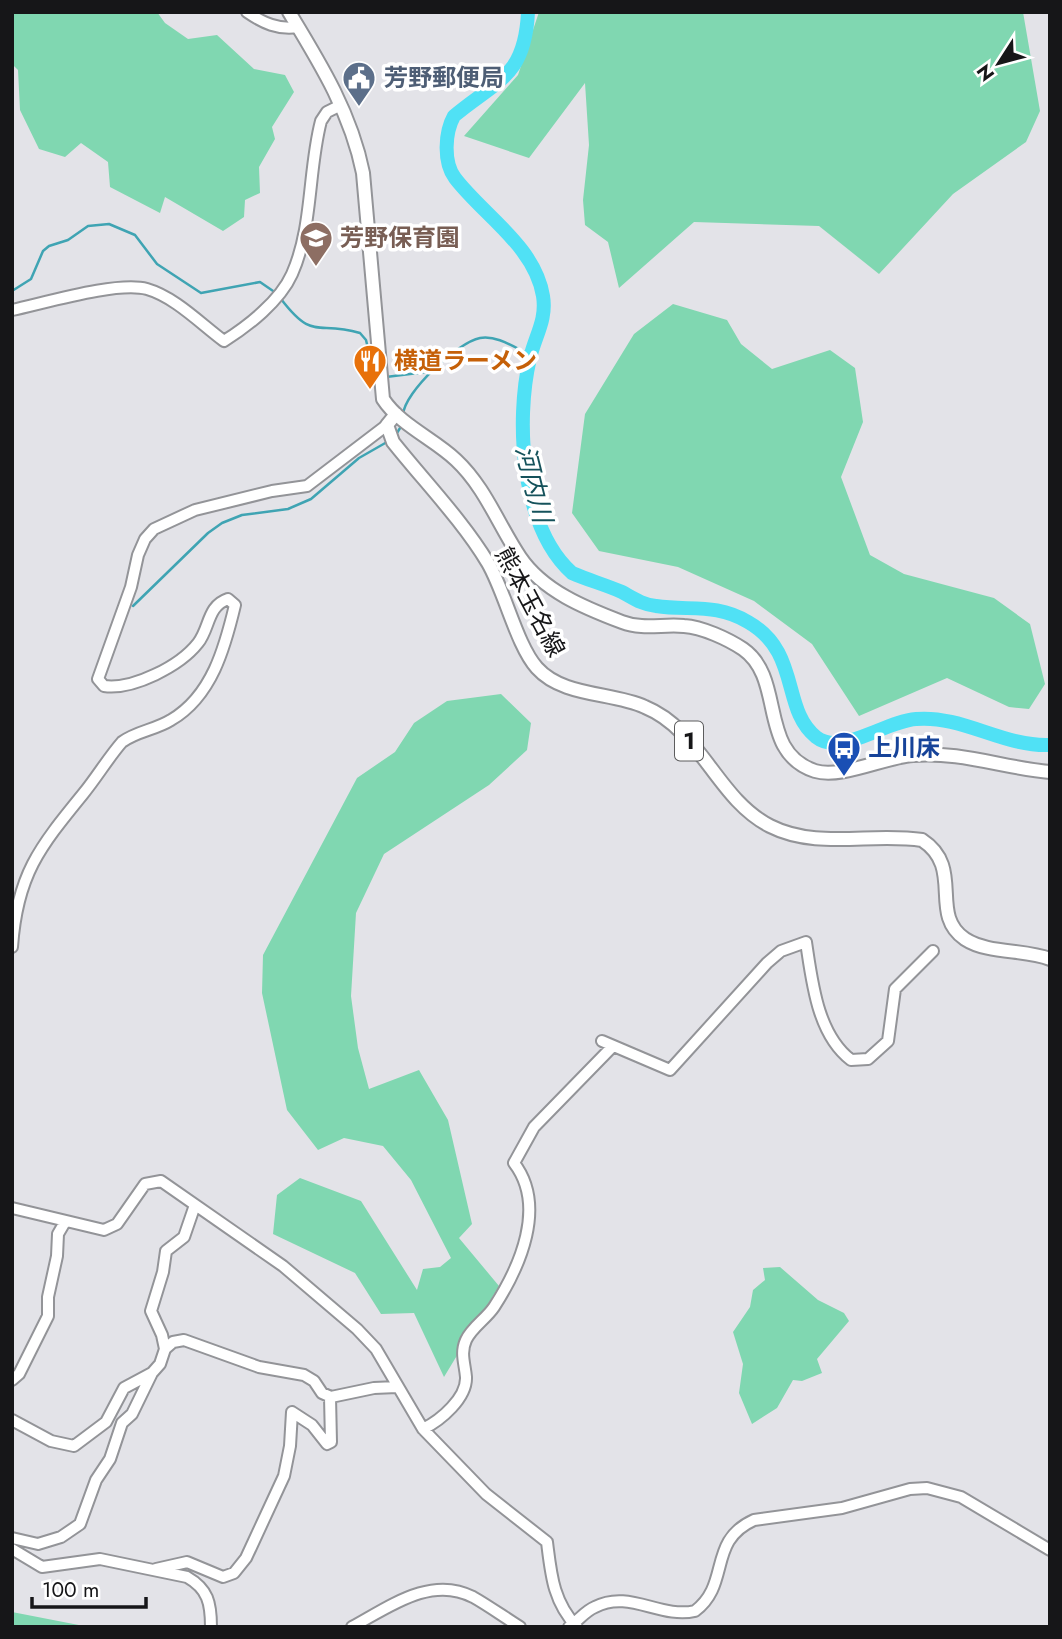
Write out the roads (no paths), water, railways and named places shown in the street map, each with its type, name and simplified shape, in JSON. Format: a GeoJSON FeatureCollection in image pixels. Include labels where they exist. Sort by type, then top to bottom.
{"type":"FeatureCollection","features":[{"type":"Feature","properties":{"kind":"main road"},"geometry":{"type":"LineString","coordinates":[[289,12],[341,104],[355,137],[363,173],[383,399],[396,414],[456,460],[471,477],[522,560],[551,588],[622,622],[642,627],[689,626],[725,640],[752,656],[764,680],[780,741],[787,753],[805,766],[831,774],[895,757],[939,754],[1050,772]]}},
{"type":"Feature","properties":{"kind":"main road"},"geometry":{"type":"LineString","coordinates":[[387,425],[396,414]]}},
{"type":"Feature","properties":{"kind":"main road","name":"熊本玉名線"},"geometry":{"type":"LineString","coordinates":[[387,425],[393,442],[486,560],[529,654],[546,675],[560,684],[646,707],[668,720],[681,730],[739,802],[771,826],[807,837],[922,840],[935,848],[942,860],[949,916],[958,933],[968,941],[988,947],[1024,951],[1050,959]]}},
{"type":"Feature","properties":{"kind":"street"},"geometry":{"type":"LineString","coordinates":[[247,12],[261,22],[286,29],[298,27]]}},
{"type":"Feature","properties":{"kind":"street"},"geometry":{"type":"LineString","coordinates":[[12,310],[116,288],[148,289],[175,304],[224,341],[240,331],[292,275],[300,248],[321,121],[327,112],[341,104]]}},
{"type":"Feature","properties":{"kind":"street"},"geometry":{"type":"LineString","coordinates":[[12,947],[20,893],[31,863],[57,824],[122,742],[135,733],[172,720],[186,709],[222,657],[235,605],[228,598],[213,608],[199,642],[173,664],[117,688],[104,686],[98,679],[145,539],[163,522],[195,510],[272,491],[307,486],[387,425]]}},
{"type":"Feature","properties":{"kind":"street"},"geometry":{"type":"LineString","coordinates":[[423,1429],[439,1417],[463,1391],[466,1375],[463,1350],[467,1337],[495,1306],[514,1272],[530,1211],[525,1181],[514,1163],[534,1127],[607,1044],[670,1070],[767,963],[780,951],[806,942],[812,982],[827,1028],[851,1060],[868,1059],[888,1041],[895,989],[933,951]]}},
{"type":"Feature","properties":{"kind":"street"},"geometry":{"type":"LineString","coordinates":[[12,1208],[104,1230],[111,1228],[145,1184],[156,1180],[283,1266],[357,1328],[376,1349],[423,1429],[486,1494],[547,1542],[553,1588],[573,1626],[593,1607],[612,1600],[632,1601],[671,1613],[695,1611],[713,1592],[724,1546],[741,1526],[754,1520],[842,1508],[910,1489],[936,1489],[961,1497],[1050,1550]]}},
{"type":"Feature","properties":{"kind":"street"},"geometry":{"type":"LineString","coordinates":[[12,1538],[38,1545],[61,1537],[80,1524],[96,1480],[110,1460],[122,1423],[132,1414],[152,1373],[160,1364],[164,1349],[162,1335],[152,1317],[152,1304],[160,1283],[166,1251],[184,1237],[195,1205]]}},
{"type":"Feature","properties":{"kind":"street"},"geometry":{"type":"LineString","coordinates":[[12,1380],[19,1374],[48,1316],[48,1297],[57,1256],[58,1234],[65,1222]]}},
{"type":"Feature","properties":{"kind":"street"},"geometry":{"type":"LineString","coordinates":[[156,1569],[187,1562],[223,1577],[234,1573],[260,1531],[284,1476],[290,1446],[292,1412],[312,1425],[327,1444],[331,1442],[330,1397],[304,1375],[258,1367],[184,1340],[173,1342],[164,1349]]}},
{"type":"Feature","properties":{"kind":"street"},"geometry":{"type":"LineString","coordinates":[[12,1420],[51,1441],[74,1446],[100,1430],[124,1388],[152,1373]]}},
{"type":"Feature","properties":{"kind":"street"},"geometry":{"type":"LineString","coordinates":[[330,1397],[374,1388],[397,1387]]}},
{"type":"Feature","properties":{"kind":"street"},"geometry":{"type":"LineString","coordinates":[[12,1549],[42,1567],[100,1559],[187,1577],[198,1583],[210,1599],[211,1627]]}},
{"type":"Feature","properties":{"kind":"street"},"geometry":{"type":"LineString","coordinates":[[352,1627],[408,1598],[435,1589],[472,1597],[520,1627]]}},
{"type":"Feature","properties":{"kind":"waterway","name":"河内川"},"geometry":{"type":"LineString","coordinates":[[528,12],[526,34],[515,64],[496,84],[454,116],[447,138],[447,156],[455,178],[519,246],[530,262],[543,296],[542,320],[525,383],[523,442],[532,501],[542,529],[555,553],[572,573],[622,592],[642,603],[714,610],[748,622],[765,634],[776,649],[784,664],[805,725],[816,737],[826,742],[850,741],[904,721],[933,719],[1016,741],[1050,745]]}},
{"type":"Feature","properties":{"kind":"waterway"},"geometry":{"type":"LineString","coordinates":[[12,291],[31,279],[43,251],[49,246],[68,240],[88,226],[109,224],[135,235],[157,264],[201,293],[260,282],[276,293]]}},
{"type":"Feature","properties":{"kind":"waterway"},"geometry":{"type":"LineString","coordinates":[[281,299],[301,321],[309,325],[360,333],[366,340],[372,365]]}},
{"type":"Feature","properties":{"kind":"waterway"},"geometry":{"type":"LineString","coordinates":[[403,415],[412,394],[422,382],[446,358],[470,342],[480,338],[493,338],[531,355]]}},
{"type":"Feature","properties":{"kind":"waterway"},"geometry":{"type":"LineString","coordinates":[[386,377],[434,371]]}},
{"type":"Feature","properties":{"kind":"waterway"},"geometry":{"type":"LineString","coordinates":[[395,436],[402,425]]}},
{"type":"Feature","properties":{"kind":"waterway"},"geometry":{"type":"LineString","coordinates":[[133,606],[208,533],[222,523],[242,515],[288,509],[311,499],[359,458],[387,442]]}},
{"type":"Feature","properties":{"kind":"place","name":"芳野郵便局"},"geometry":{"type":"Point","coordinates":[359,108]}},
{"type":"Feature","properties":{"kind":"place","name":"芳野保育園"},"geometry":{"type":"Point","coordinates":[316,268]}},
{"type":"Feature","properties":{"kind":"place","name":"横道ラーメン"},"geometry":{"type":"Point","coordinates":[370,391]}},
{"type":"Feature","properties":{"kind":"place","name":"上川床"},"geometry":{"type":"Point","coordinates":[844,778]}}]}
